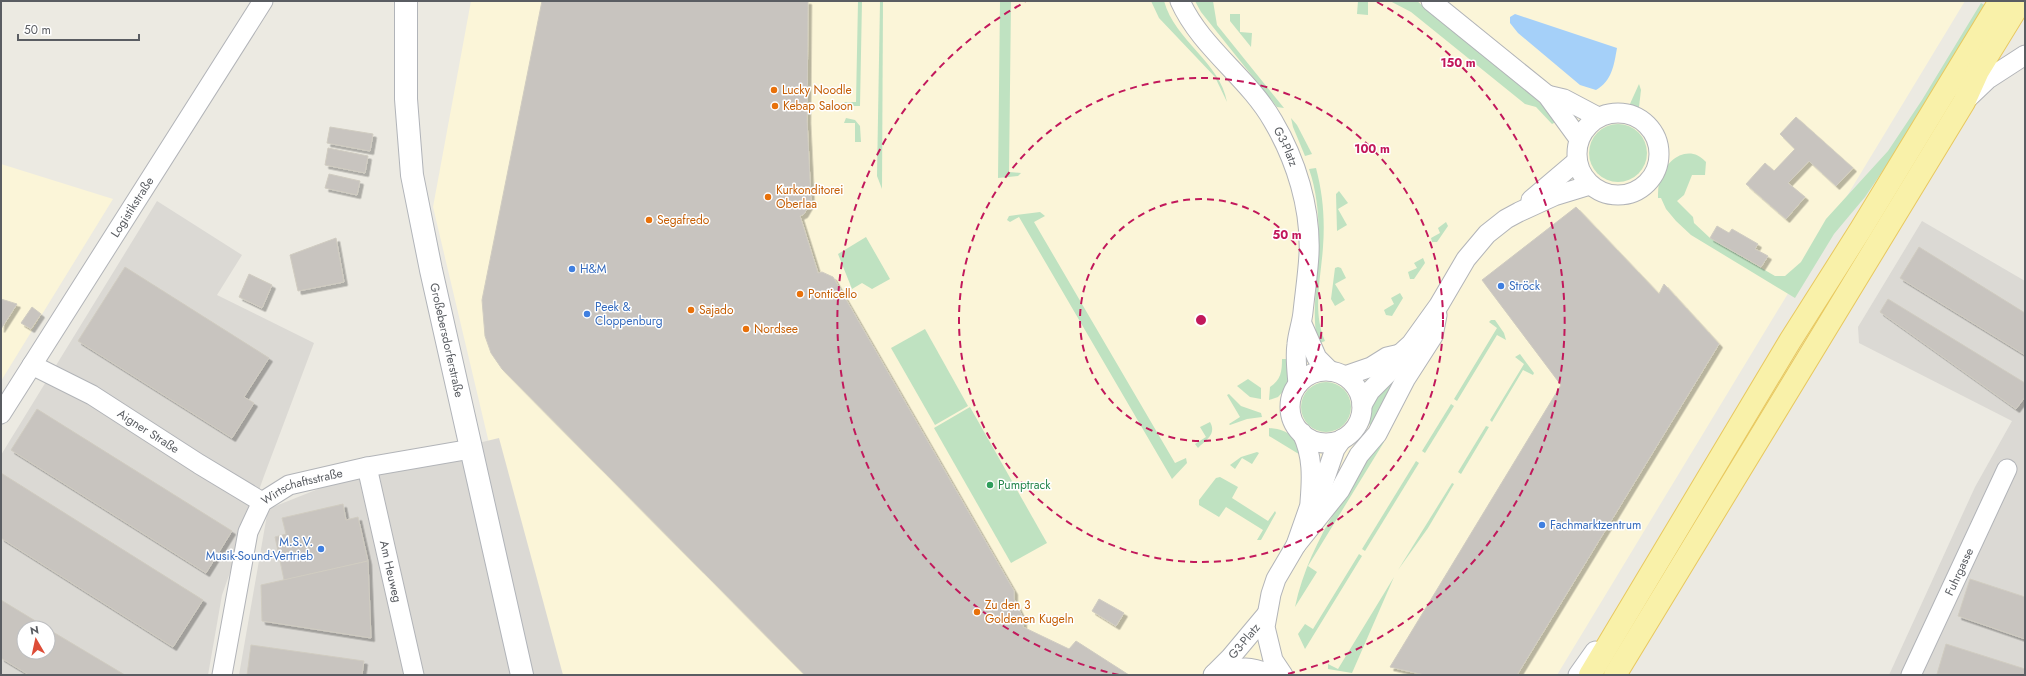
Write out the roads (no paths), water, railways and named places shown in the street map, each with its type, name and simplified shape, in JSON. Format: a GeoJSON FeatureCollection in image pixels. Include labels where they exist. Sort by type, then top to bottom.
{"type":"FeatureCollection","features":[{"type":"Feature","properties":{"kind":"main road"},"geometry":{"type":"LineString","coordinates":[[1590,675],[1790,341],[1861,229],[2000,1]]}},
{"type":"Feature","properties":{"kind":"main road"},"geometry":{"type":"LineString","coordinates":[[1615,675],[1964,102],[1978,71],[2021,1]]}},
{"type":"Feature","properties":{"kind":"street","name":"Logistikstraße"},"geometry":{"type":"LineString","coordinates":[[1,414],[263,1]]}},
{"type":"Feature","properties":{"kind":"street","name":"Großebersdorferstraße"},"geometry":{"type":"LineString","coordinates":[[406,1],[406,99],[412,175],[431,270],[522,675]]}},
{"type":"Feature","properties":{"kind":"street","name":"G3-Platz"},"geometry":{"type":"LineString","coordinates":[[1180,1],[1196,28],[1252,93],[1272,120],[1293,164],[1307,212],[1309,254],[1302,324],[1296,344],[1298,384],[1292,395],[1290,410],[1292,419],[1302,433],[1308,446],[1311,460],[1310,505]]}},
{"type":"Feature","properties":{"kind":"street"},"geometry":{"type":"LineString","coordinates":[[1432,1],[1547,95],[1579,139]]}},
{"type":"Feature","properties":{"kind":"street"},"geometry":{"type":"LineString","coordinates":[[1964,102],[1988,79],[2025,55]]}},
{"type":"Feature","properties":{"kind":"street"},"geometry":{"type":"LineString","coordinates":[[1547,95],[1564,99],[1598,117]]}},
{"type":"Feature","properties":{"kind":"street"},"geometry":{"type":"LineString","coordinates":[[1616,112],[1623,112],[1642,119],[1655,135],[1659,144],[1659,159],[1653,175],[1646,184],[1634,192],[1620,195],[1602,192],[1590,185],[1582,175],[1577,161],[1579,139],[1586,127],[1598,117],[1616,112]]}},
{"type":"Feature","properties":{"kind":"street"},"geometry":{"type":"LineString","coordinates":[[1519,212],[1539,192],[1577,161]]}},
{"type":"Feature","properties":{"kind":"street"},"geometry":{"type":"LineString","coordinates":[[1298,384],[1307,376],[1317,372],[1337,374],[1371,367],[1387,357],[1400,354],[1411,344],[1439,305],[1466,259],[1487,234],[1519,212],[1554,196],[1590,185]]}},
{"type":"Feature","properties":{"kind":"street"},"geometry":{"type":"LineString","coordinates":[[1296,545],[1340,490],[1359,455],[1377,434],[1400,389],[1433,336],[1439,305]]}},
{"type":"Feature","properties":{"kind":"street","name":"G3-Platz"},"geometry":{"type":"LineString","coordinates":[[1283,675],[1273,660],[1266,628],[1266,614],[1271,594],[1276,579],[1296,545],[1310,505],[1324,481],[1335,449],[1342,439],[1356,426],[1361,416],[1362,405],[1356,387],[1317,358],[1302,324]]}},
{"type":"Feature","properties":{"kind":"street","name":"G3-Platz"},"geometry":{"type":"LineString","coordinates":[[1362,405],[1370,391],[1393,368],[1400,354]]}},
{"type":"Feature","properties":{"kind":"street","name":"Aigner Straße"},"geometry":{"type":"LineString","coordinates":[[32,364],[92,395],[199,464],[262,502]]}},
{"type":"Feature","properties":{"kind":"street"},"geometry":{"type":"LineString","coordinates":[[1302,433],[1314,440],[1325,443],[1342,439]]}},
{"type":"Feature","properties":{"kind":"street","name":"Wirtschaftsstraße"},"geometry":{"type":"LineString","coordinates":[[222,675],[248,532],[262,502],[289,485],[367,467],[471,449]]}},
{"type":"Feature","properties":{"kind":"street","name":"Am Heuweg"},"geometry":{"type":"LineString","coordinates":[[367,467],[414,675]]}},
{"type":"Feature","properties":{"kind":"street","name":"Fuhrgasse"},"geometry":{"type":"LineString","coordinates":[[1911,675],[2007,469]]}},
{"type":"Feature","properties":{"kind":"street"},"geometry":{"type":"LineString","coordinates":[[1578,675],[1651,574]]}},
{"type":"Feature","properties":{"kind":"street","name":"G3-Platz"},"geometry":{"type":"LineString","coordinates":[[1213,675],[1230,658],[1266,614]]}},
{"type":"Feature","properties":{"kind":"street","name":"G3-Platz"},"geometry":{"type":"LineString","coordinates":[[1213,675],[1244,667],[1261,670],[1271,675]]}},
{"type":"Feature","properties":{"kind":"water"},"geometry":{"type":"Polygon","coordinates":[[[1515,14],[1617,48],[1613,66],[1606,82],[1596,90],[1580,85],[1518,33],[1510,23],[1510,17],[1515,14]]]}},
{"type":"Feature","properties":{"kind":"place","name":"Lucky Noodle"},"geometry":{"type":"Point","coordinates":[774,90]}},
{"type":"Feature","properties":{"kind":"place","name":"Kebap Saloon"},"geometry":{"type":"Point","coordinates":[775,106]}},
{"type":"Feature","properties":{"kind":"place","name":"Kurkonditorei Oberlaa"},"geometry":{"type":"Point","coordinates":[768,197]}},
{"type":"Feature","properties":{"kind":"place","name":"Segafredo"},"geometry":{"type":"Point","coordinates":[649,220]}},
{"type":"Feature","properties":{"kind":"place","name":"H&M"},"geometry":{"type":"Point","coordinates":[572,269]}},
{"type":"Feature","properties":{"kind":"place","name":"Ströck"},"geometry":{"type":"Point","coordinates":[1501,286]}},
{"type":"Feature","properties":{"kind":"place","name":"Ponticello"},"geometry":{"type":"Point","coordinates":[800,294]}},
{"type":"Feature","properties":{"kind":"place","name":"Sajado"},"geometry":{"type":"Point","coordinates":[691,310]}},
{"type":"Feature","properties":{"kind":"place","name":"Peek & Cloppenburg"},"geometry":{"type":"Point","coordinates":[587,314]}},
{"type":"Feature","properties":{"kind":"place","name":"Nordsee"},"geometry":{"type":"Point","coordinates":[746,329]}},
{"type":"Feature","properties":{"kind":"place","name":"Pumptrack"},"geometry":{"type":"Point","coordinates":[990,485]}},
{"type":"Feature","properties":{"kind":"place","name":"Fachmarktzentrum"},"geometry":{"type":"Point","coordinates":[1542,525]}},
{"type":"Feature","properties":{"kind":"place","name":"M.S.V. Musik-Sound-Vertrieb"},"geometry":{"type":"Point","coordinates":[321,549]}},
{"type":"Feature","properties":{"kind":"place","name":"Zu den 3 Goldenen Kugeln"},"geometry":{"type":"Point","coordinates":[977,612]}}]}
